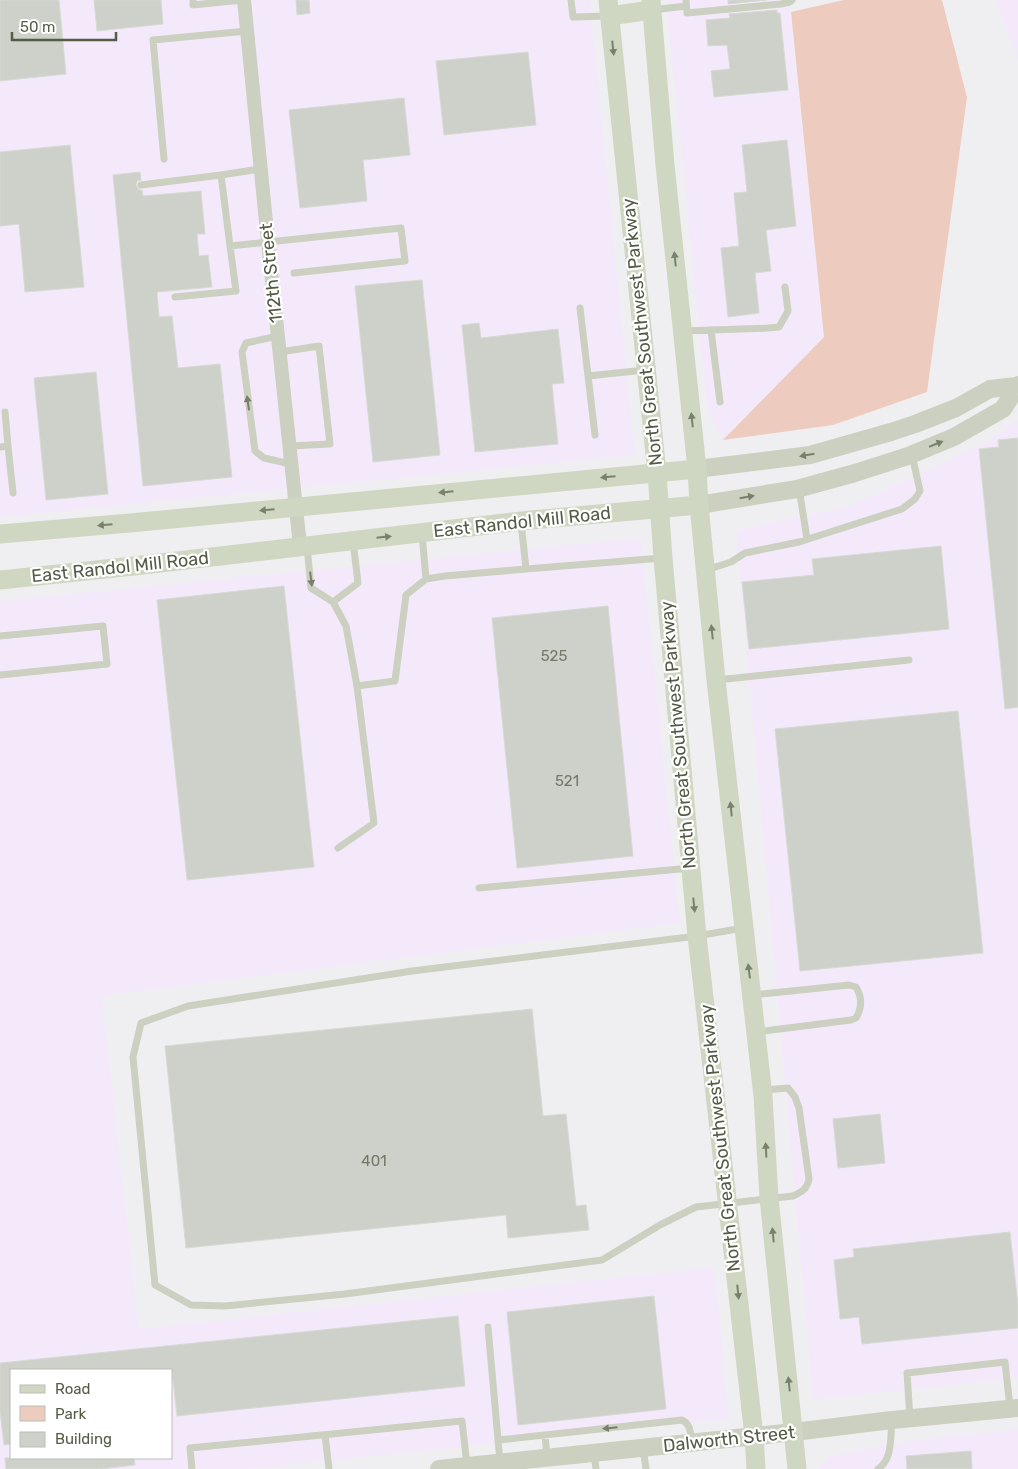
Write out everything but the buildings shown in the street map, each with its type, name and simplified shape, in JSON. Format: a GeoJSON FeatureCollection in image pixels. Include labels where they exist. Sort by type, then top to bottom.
{"type":"FeatureCollection","features":[{"type":"Feature","properties":{"kind":"main road"},"geometry":{"type":"LineString","coordinates":[[609,8],[652,5],[665,165],[697,469],[716,680],[763,1090],[769,1198],[797,1469]]}},
{"type":"Feature","properties":{"kind":"main road","name":"North Great Southwest Parkway"},"geometry":{"type":"LineString","coordinates":[[609,8],[657,473],[690,868],[754,1436],[756,1469]]}},
{"type":"Feature","properties":{"kind":"main road","name":"East Randol Mill Road"},"geometry":{"type":"LineString","coordinates":[[0,534],[697,469]]}},
{"type":"Feature","properties":{"kind":"main road","name":"East Randol Mill Road"},"geometry":{"type":"LineString","coordinates":[[0,580],[521,521],[699,505]]}},
{"type":"Feature","properties":{"kind":"street","name":"112th Street"},"geometry":{"type":"LineString","coordinates":[[243,0],[296,507],[304,546]]}},
{"type":"Feature","properties":{"kind":"street","name":"East Randol Mill Road"},"geometry":{"type":"LineString","coordinates":[[697,469],[810,455],[915,424],[956,408],[990,389],[1017,386]]}},
{"type":"Feature","properties":{"kind":"street","name":"East Randol Mill Road"},"geometry":{"type":"LineString","coordinates":[[699,505],[799,488],[855,473],[912,454],[954,437],[1003,409],[1017,386]]}},
{"type":"Feature","properties":{"kind":"street","name":"Dalworth Street"},"geometry":{"type":"LineString","coordinates":[[439,1469],[478,1467],[547,1458],[595,1461],[642,1448],[1014,1408]]}},
{"type":"Feature","properties":{"kind":"lane"},"geometry":{"type":"LineString","coordinates":[[193,0],[193,5],[243,0]]}},
{"type":"Feature","properties":{"kind":"lane"},"geometry":{"type":"LineString","coordinates":[[571,0],[573,17],[609,8]]}},
{"type":"Feature","properties":{"kind":"lane"},"geometry":{"type":"LineString","coordinates":[[652,5],[686,3],[687,13],[781,4],[792,0]]}},
{"type":"Feature","properties":{"kind":"lane"},"geometry":{"type":"LineString","coordinates":[[164,159],[152,40],[247,31]]}},
{"type":"Feature","properties":{"kind":"lane"},"geometry":{"type":"LineString","coordinates":[[141,185],[260,169]]}},
{"type":"Feature","properties":{"kind":"lane"},"geometry":{"type":"LineString","coordinates":[[175,297],[236,291],[221,175]]}},
{"type":"Feature","properties":{"kind":"lane"},"geometry":{"type":"LineString","coordinates":[[230,246],[402,228],[405,261],[294,273]]}},
{"type":"Feature","properties":{"kind":"lane"},"geometry":{"type":"LineString","coordinates":[[682,331],[779,326],[788,311],[785,287]]}},
{"type":"Feature","properties":{"kind":"lane"},"geometry":{"type":"LineString","coordinates":[[580,308],[595,435]]}},
{"type":"Feature","properties":{"kind":"lane"},"geometry":{"type":"LineString","coordinates":[[711,330],[720,402]]}},
{"type":"Feature","properties":{"kind":"lane"},"geometry":{"type":"LineString","coordinates":[[278,336],[246,343],[242,352],[255,451],[264,458],[292,464]]}},
{"type":"Feature","properties":{"kind":"lane"},"geometry":{"type":"LineString","coordinates":[[280,352],[319,346],[330,444],[290,446]]}},
{"type":"Feature","properties":{"kind":"lane"},"geometry":{"type":"LineString","coordinates":[[588,376],[646,370]]}},
{"type":"Feature","properties":{"kind":"lane"},"geometry":{"type":"LineString","coordinates":[[5,412],[13,493]]}},
{"type":"Feature","properties":{"kind":"lane"},"geometry":{"type":"LineString","coordinates":[[0,447],[8,446]]}},
{"type":"Feature","properties":{"kind":"lane"},"geometry":{"type":"LineString","coordinates":[[705,570],[731,562],[745,553],[807,539],[902,509],[915,499],[920,491],[912,454]]}},
{"type":"Feature","properties":{"kind":"lane"},"geometry":{"type":"LineString","coordinates":[[799,488],[807,539]]}},
{"type":"Feature","properties":{"kind":"lane"},"geometry":{"type":"LineString","coordinates":[[521,521],[526,569]]}},
{"type":"Feature","properties":{"kind":"lane"},"geometry":{"type":"LineString","coordinates":[[422,533],[426,579]]}},
{"type":"Feature","properties":{"kind":"lane"},"geometry":{"type":"LineString","coordinates":[[332,602],[358,583],[353,541]]}},
{"type":"Feature","properties":{"kind":"lane"},"geometry":{"type":"LineString","coordinates":[[304,546],[311,588],[332,602],[346,626],[357,686],[374,823],[338,848]]}},
{"type":"Feature","properties":{"kind":"lane"},"geometry":{"type":"LineString","coordinates":[[357,686],[395,681],[406,595],[426,579],[663,558]]}},
{"type":"Feature","properties":{"kind":"lane"},"geometry":{"type":"LineString","coordinates":[[0,636],[103,626],[107,664],[0,675]]}},
{"type":"Feature","properties":{"kind":"lane"},"geometry":{"type":"LineString","coordinates":[[716,680],[908,660]]}},
{"type":"Feature","properties":{"kind":"lane"},"geometry":{"type":"LineString","coordinates":[[479,888],[690,868]]}},
{"type":"Feature","properties":{"kind":"lane"},"geometry":{"type":"LineString","coordinates":[[744,928],[697,936],[383,975],[188,1006],[141,1023],[133,1057],[155,1285],[191,1305],[225,1306],[345,1294],[602,1260],[660,1225],[696,1207],[793,1196],[803,1192],[809,1178],[799,1108],[795,1097],[788,1088],[763,1090]]}},
{"type":"Feature","properties":{"kind":"lane"},"geometry":{"type":"LineString","coordinates":[[752,995],[849,985],[856,987],[861,1009],[856,1018],[851,1020],[756,1032]]}},
{"type":"Feature","properties":{"kind":"lane"},"geometry":{"type":"LineString","coordinates":[[488,1327],[500,1463]]}},
{"type":"Feature","properties":{"kind":"lane"},"geometry":{"type":"LineString","coordinates":[[910,1418],[907,1373],[1004,1362],[1014,1408]]}},
{"type":"Feature","properties":{"kind":"lane"},"geometry":{"type":"LineString","coordinates":[[498,1440],[682,1420],[689,1426],[692,1442]]}},
{"type":"Feature","properties":{"kind":"lane"},"geometry":{"type":"LineString","coordinates":[[878,1469],[883,1466],[888,1458],[892,1420]]}},
{"type":"Feature","properties":{"kind":"lane"},"geometry":{"type":"LineString","coordinates":[[192,1469],[190,1448],[462,1422],[478,1467]]}},
{"type":"Feature","properties":{"kind":"lane"},"geometry":{"type":"LineString","coordinates":[[325,1435],[329,1469]]}},
{"type":"Feature","properties":{"kind":"lane"},"geometry":{"type":"LineString","coordinates":[[545,1435],[547,1458]]}},
{"type":"Feature","properties":{"kind":"lane"},"geometry":{"type":"LineString","coordinates":[[642,1448],[646,1469]]}},
{"type":"Feature","properties":{"kind":"shaded area"},"geometry":{"type":"Polygon","coordinates":[[[0,0],[590,0],[635,455],[0,517],[0,0]]]}},
{"type":"Feature","properties":{"kind":"shaded area"},"geometry":{"type":"Polygon","coordinates":[[[666,0],[789,0],[824,337],[723,440],[707,408],[666,0]]]}},
{"type":"Feature","properties":{"kind":"shaded area"},"geometry":{"type":"Polygon","coordinates":[[[995,0],[1018,0],[1018,60],[995,0]]]}},
{"type":"Feature","properties":{"kind":"shaded area"},"geometry":{"type":"Polygon","coordinates":[[[1018,420],[1018,1378],[813,1400],[736,530],[847,507],[986,443],[1018,420]]]}},
{"type":"Feature","properties":{"kind":"shaded area"},"geometry":{"type":"Polygon","coordinates":[[[641,538],[680,923],[102,996],[139,1329],[715,1267],[729,1419],[249,1469],[0,1469],[0,601],[641,538]]]}},
{"type":"Feature","properties":{"kind":"shaded area"},"geometry":{"type":"Polygon","coordinates":[[[1018,1429],[1018,1469],[816,1469],[829,1456],[913,1440],[1018,1429]]]}},
{"type":"Feature","properties":{"kind":"green space"},"geometry":{"type":"Polygon","coordinates":[[[844,0],[942,0],[967,97],[927,392],[833,425],[723,440],[824,337],[791,12],[844,0]]]}}]}
